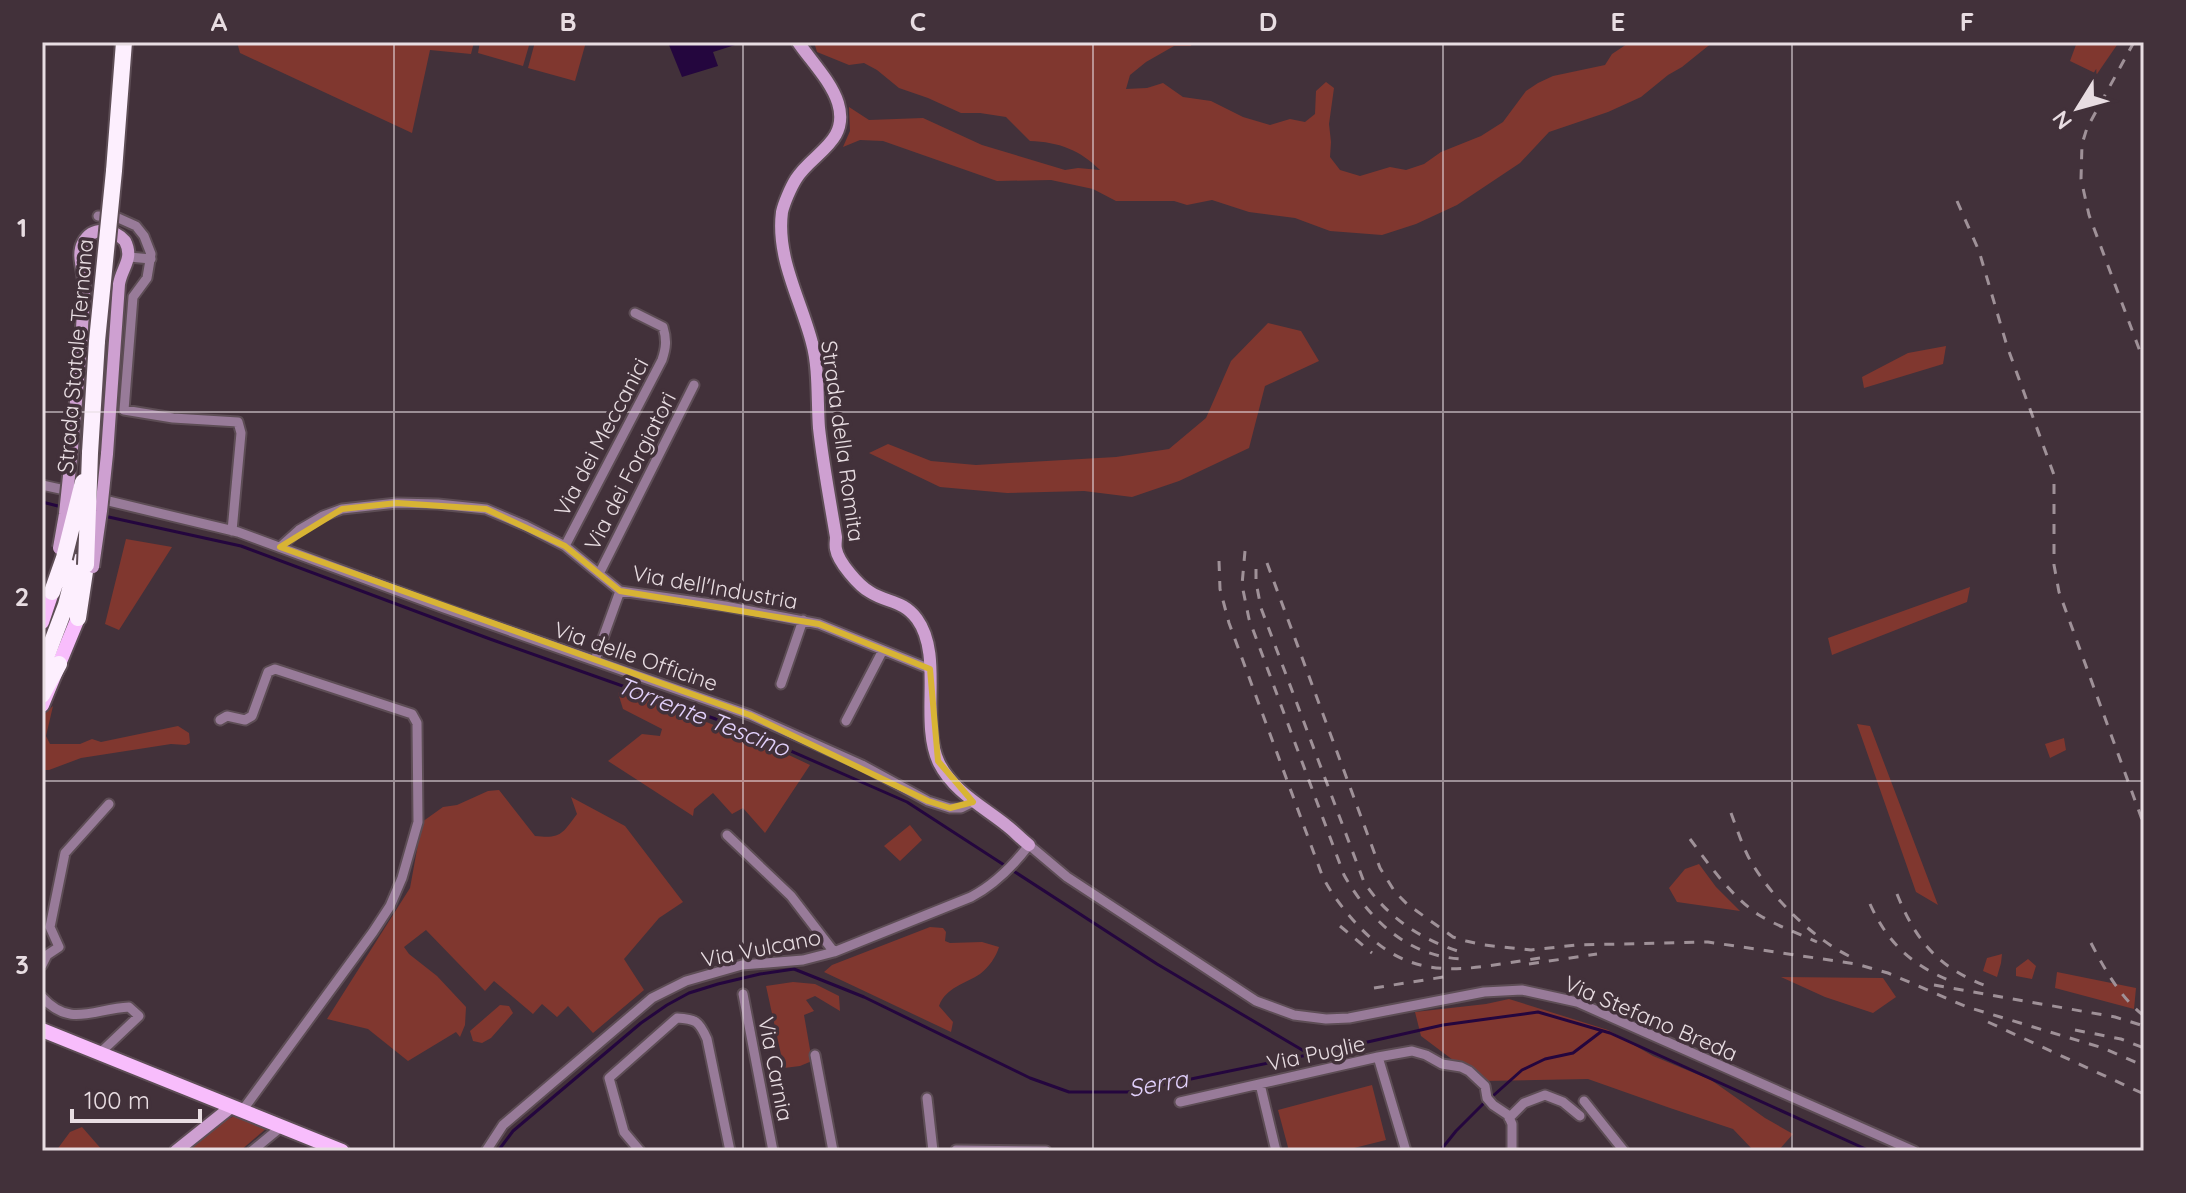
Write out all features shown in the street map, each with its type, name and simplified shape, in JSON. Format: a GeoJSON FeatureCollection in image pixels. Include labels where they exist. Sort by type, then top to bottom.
{"type":"FeatureCollection","features":[{"type":"Feature","properties":{"kind":"highway","name":"Strada Statale Ternana"},"geometry":{"type":"LineString","coordinates":[[42,668],[66,605],[98,454],[97,341],[124,42]]}},
{"type":"Feature","properties":{"kind":"highway"},"geometry":{"type":"LineString","coordinates":[[52,592],[76,561]]}},
{"type":"Feature","properties":{"kind":"highway"},"geometry":{"type":"LineString","coordinates":[[76,561],[78,618]]}},
{"type":"Feature","properties":{"kind":"highway"},"geometry":{"type":"LineString","coordinates":[[42,695],[59,664]]}},
{"type":"Feature","properties":{"kind":"main road"},"geometry":{"type":"LineString","coordinates":[[42,622],[52,592]]}},
{"type":"Feature","properties":{"kind":"main road"},"geometry":{"type":"LineString","coordinates":[[42,705],[78,618]]}},
{"type":"Feature","properties":{"kind":"main road"},"geometry":{"type":"LineString","coordinates":[[42,1030],[342,1151]]}},
{"type":"Feature","properties":{"kind":"street","name":"Strada della Romita"},"geometry":{"type":"LineString","coordinates":[[798,42],[827,84],[841,115],[830,146],[797,177],[782,210],[782,247],[813,345],[820,432],[836,551],[850,574],[869,592],[902,604],[917,618],[925,634],[930,669],[932,736],[938,761],[948,777],[973,802],[1029,845]]}},
{"type":"Feature","properties":{"kind":"street"},"geometry":{"type":"LineString","coordinates":[[98,216],[116,217],[136,226],[148,244],[151,259],[147,278],[133,297],[124,410],[173,418],[238,422],[241,433],[232,531]]}},
{"type":"Feature","properties":{"kind":"street"},"geometry":{"type":"LineString","coordinates":[[76,561],[65,514],[84,283],[80,252],[88,236],[98,231],[110,231],[121,237],[127,246],[129,257],[126,267],[111,279],[98,279],[82,265]]}},
{"type":"Feature","properties":{"kind":"street"},"geometry":{"type":"LineString","coordinates":[[129,257],[151,259]]}},
{"type":"Feature","properties":{"kind":"street"},"geometry":{"type":"LineString","coordinates":[[98,454],[121,273]]}},
{"type":"Feature","properties":{"kind":"street","name":"Via dei Meccanici"},"geometry":{"type":"LineString","coordinates":[[565,546],[666,350],[667,338],[663,327],[635,313]]}},
{"type":"Feature","properties":{"kind":"street","name":"Via dei Forgiatori"},"geometry":{"type":"LineString","coordinates":[[599,574],[694,385]]}},
{"type":"Feature","properties":{"kind":"street","name":"Via delle Officine"},"geometry":{"type":"LineString","coordinates":[[42,485],[232,531],[280,547],[750,715],[862,765],[928,801],[950,808],[961,808],[973,802]]}},
{"type":"Feature","properties":{"kind":"street","name":"Via dell'Industria"},"geometry":{"type":"LineString","coordinates":[[280,547],[299,530],[342,509],[397,503],[486,509],[565,546],[620,591],[819,624],[930,669]]}},
{"type":"Feature","properties":{"kind":"street"},"geometry":{"type":"LineString","coordinates":[[595,660],[620,591]]}},
{"type":"Feature","properties":{"kind":"street"},"geometry":{"type":"LineString","coordinates":[[781,684],[803,620]]}},
{"type":"Feature","properties":{"kind":"street"},"geometry":{"type":"LineString","coordinates":[[846,721],[883,650]]}},
{"type":"Feature","properties":{"kind":"street"},"geometry":{"type":"LineString","coordinates":[[176,1151],[236,1109],[390,906],[402,878],[418,822],[417,723],[412,714],[275,669],[268,672],[252,716],[245,720],[227,716],[220,720]]}},
{"type":"Feature","properties":{"kind":"street"},"geometry":{"type":"LineString","coordinates":[[42,965],[47,955],[59,947],[50,927],[65,853],[109,804]]}},
{"type":"Feature","properties":{"kind":"street"},"geometry":{"type":"LineString","coordinates":[[727,835],[791,896],[834,952]]}},
{"type":"Feature","properties":{"kind":"street","name":"Via Vulcano"},"geometry":{"type":"LineString","coordinates":[[486,1151],[503,1125],[652,998],[686,981],[742,965],[803,960],[834,952],[971,897],[1004,873],[1029,845]]}},
{"type":"Feature","properties":{"kind":"street","name":"Via Stefano Breda"},"geometry":{"type":"LineString","coordinates":[[1029,845],[1067,877],[1256,1001],[1294,1015],[1349,1018],[1484,992],[1522,990],[1549,994],[1577,1002],[1914,1151]]}},
{"type":"Feature","properties":{"kind":"street","name":"Via Carnia"},"geometry":{"type":"LineString","coordinates":[[743,994],[773,1151]]}},
{"type":"Feature","properties":{"kind":"street"},"geometry":{"type":"LineString","coordinates":[[42,997],[55,1009],[71,1016],[129,1007],[139,1016],[100,1053]]}},
{"type":"Feature","properties":{"kind":"street"},"geometry":{"type":"LineString","coordinates":[[640,1151],[624,1132],[609,1078],[677,1018],[700,1024],[707,1039],[730,1151]]}},
{"type":"Feature","properties":{"kind":"street"},"geometry":{"type":"LineString","coordinates":[[1378,1057],[1412,1051],[1442,1064],[1461,1067],[1477,1077],[1485,1086],[1487,1098],[1512,1124],[1512,1151]]}},
{"type":"Feature","properties":{"kind":"street"},"geometry":{"type":"LineString","coordinates":[[815,1055],[833,1151]]}},
{"type":"Feature","properties":{"kind":"street","name":"Via Puglie"},"geometry":{"type":"LineString","coordinates":[[1180,1102],[1378,1057],[1406,1151]]}},
{"type":"Feature","properties":{"kind":"street","name":"Via Puglie"},"geometry":{"type":"LineString","coordinates":[[1260,1084],[1276,1151]]}},
{"type":"Feature","properties":{"kind":"street"},"geometry":{"type":"LineString","coordinates":[[1509,1118],[1524,1103],[1545,1095],[1563,1102],[1580,1116]]}},
{"type":"Feature","properties":{"kind":"street"},"geometry":{"type":"LineString","coordinates":[[927,1098],[933,1151]]}},
{"type":"Feature","properties":{"kind":"street"},"geometry":{"type":"LineString","coordinates":[[1584,1101],[1624,1151]]}},
{"type":"Feature","properties":{"kind":"street"},"geometry":{"type":"LineString","coordinates":[[252,1151],[281,1127]]}},
{"type":"Feature","properties":{"kind":"street"},"geometry":{"type":"LineString","coordinates":[[956,1150],[1046,1151]]}},
{"type":"Feature","properties":{"kind":"highlighted area"},"geometry":{"type":"Polygon","coordinates":[[[397,503],[486,509],[565,546],[620,591],[819,624],[930,669],[938,761],[973,802],[950,808],[928,801],[750,715],[280,547],[342,509],[397,503]]]}},
{"type":"Feature","properties":{"kind":"shaded area"},"geometry":{"type":"Polygon","coordinates":[[[237,42],[474,42],[471,54],[430,50],[412,133],[240,53],[237,42]]]}},
{"type":"Feature","properties":{"kind":"shaded area"},"geometry":{"type":"Polygon","coordinates":[[[480,42],[530,42],[523,66],[478,53],[480,42]]]}},
{"type":"Feature","properties":{"kind":"shaded area"},"geometry":{"type":"Polygon","coordinates":[[[535,42],[586,42],[575,81],[528,68],[535,42]]]}},
{"type":"Feature","properties":{"kind":"shaded area"},"geometry":{"type":"Polygon","coordinates":[[[674,42],[734,42],[735,45],[713,52],[718,66],[682,77],[669,45],[674,42]]]}},
{"type":"Feature","properties":{"kind":"shaded area"},"geometry":{"type":"Polygon","coordinates":[[[814,42],[1192,42],[1191,46],[1174,46],[1146,62],[1130,75],[1126,89],[1163,83],[1183,97],[1211,101],[1243,117],[1270,125],[1290,119],[1305,122],[1315,114],[1316,91],[1326,82],[1334,88],[1329,124],[1330,157],[1340,170],[1360,176],[1390,167],[1406,170],[1481,136],[1503,122],[1526,91],[1538,83],[1553,76],[1605,65],[1612,54],[1630,42],[1713,42],[1641,97],[1549,132],[1520,163],[1457,205],[1416,224],[1382,235],[1330,231],[1295,218],[1249,212],[1212,200],[1187,205],[1174,201],[1116,201],[1093,189],[1051,180],[997,181],[883,141],[860,140],[843,147],[850,131],[849,107],[869,120],[923,118],[982,145],[1065,170],[1100,170],[1068,148],[1030,141],[1006,117],[961,113],[899,88],[864,63],[849,65],[817,52],[814,42]]]}},
{"type":"Feature","properties":{"kind":"shaded area"},"geometry":{"type":"Polygon","coordinates":[[[2077,42],[2119,42],[2097,74],[2070,61],[2077,42]]]}},
{"type":"Feature","properties":{"kind":"shaded area"},"geometry":{"type":"Polygon","coordinates":[[[1268,323],[1301,331],[1319,361],[1265,386],[1249,448],[1179,481],[1132,497],[1084,491],[1007,493],[940,487],[869,453],[888,444],[931,461],[976,465],[1116,457],[1169,449],[1206,418],[1231,361],[1268,323]]]}},
{"type":"Feature","properties":{"kind":"shaded area"},"geometry":{"type":"Polygon","coordinates":[[[1946,346],[1943,364],[1864,388],[1862,377],[1908,353],[1946,346]]]}},
{"type":"Feature","properties":{"kind":"shaded area"},"geometry":{"type":"Polygon","coordinates":[[[126,539],[172,547],[119,630],[105,624],[126,539]]]}},
{"type":"Feature","properties":{"kind":"shaded area"},"geometry":{"type":"Polygon","coordinates":[[[1970,587],[1967,602],[1832,655],[1828,638],[1970,587]]]}},
{"type":"Feature","properties":{"kind":"shaded area"},"geometry":{"type":"Polygon","coordinates":[[[623,690],[810,765],[765,833],[743,808],[732,814],[713,793],[694,809],[693,816],[608,761],[642,734],[660,736],[662,729],[623,709],[618,693],[623,690]]]}},
{"type":"Feature","properties":{"kind":"shaded area"},"geometry":{"type":"Polygon","coordinates":[[[53,706],[46,736],[50,744],[80,744],[92,739],[101,742],[178,726],[189,733],[190,743],[81,758],[42,770],[42,716],[53,706]]]}},
{"type":"Feature","properties":{"kind":"shaded area"},"geometry":{"type":"Polygon","coordinates":[[[1857,724],[1870,726],[1938,905],[1916,892],[1857,724]]]}},
{"type":"Feature","properties":{"kind":"shaded area"},"geometry":{"type":"Polygon","coordinates":[[[2064,738],[2066,750],[2050,758],[2045,744],[2064,738]]]}},
{"type":"Feature","properties":{"kind":"shaded area"},"geometry":{"type":"Polygon","coordinates":[[[499,790],[535,836],[556,836],[564,831],[577,814],[571,797],[625,826],[683,902],[659,918],[624,959],[644,990],[593,1033],[568,1006],[557,1017],[542,1004],[533,1014],[494,981],[485,991],[426,930],[404,947],[466,1007],[465,1025],[460,1037],[456,1032],[408,1061],[368,1029],[327,1019],[410,888],[422,822],[443,807],[499,790]]]}},
{"type":"Feature","properties":{"kind":"shaded area"},"geometry":{"type":"Polygon","coordinates":[[[910,825],[922,840],[900,861],[884,846],[910,825]]]}},
{"type":"Feature","properties":{"kind":"shaded area"},"geometry":{"type":"Polygon","coordinates":[[[1699,864],[1740,911],[1677,902],[1669,888],[1685,869],[1699,864]]]}},
{"type":"Feature","properties":{"kind":"shaded area"},"geometry":{"type":"Polygon","coordinates":[[[930,927],[943,928],[945,941],[950,943],[982,942],[999,947],[983,971],[951,990],[942,1000],[939,1006],[953,1022],[951,1032],[824,972],[832,965],[930,927]]]}},
{"type":"Feature","properties":{"kind":"shaded area"},"geometry":{"type":"Polygon","coordinates":[[[2002,954],[1997,977],[1983,971],[1987,958],[2002,954]]]}},
{"type":"Feature","properties":{"kind":"shaded area"},"geometry":{"type":"Polygon","coordinates":[[[2028,959],[2036,966],[2032,979],[2016,976],[2016,968],[2028,959]]]}},
{"type":"Feature","properties":{"kind":"shaded area"},"geometry":{"type":"Polygon","coordinates":[[[2057,972],[2136,988],[2134,1009],[2055,988],[2057,972]]]}},
{"type":"Feature","properties":{"kind":"shaded area"},"geometry":{"type":"Polygon","coordinates":[[[1781,977],[1883,978],[1896,997],[1873,1013],[1825,997],[1781,977]]]}},
{"type":"Feature","properties":{"kind":"shaded area"},"geometry":{"type":"Polygon","coordinates":[[[793,982],[815,984],[839,996],[840,1011],[815,996],[806,1000],[814,1011],[804,1015],[812,1061],[784,1068],[766,986],[793,982]]]}},
{"type":"Feature","properties":{"kind":"shaded area"},"geometry":{"type":"Polygon","coordinates":[[[1509,999],[1608,1030],[1653,1056],[1711,1080],[1793,1134],[1778,1151],[1754,1151],[1733,1129],[1588,1079],[1481,1081],[1421,1036],[1415,1012],[1509,999]]]}},
{"type":"Feature","properties":{"kind":"shaded area"},"geometry":{"type":"Polygon","coordinates":[[[500,1005],[509,1006],[513,1013],[491,1038],[482,1043],[473,1041],[470,1031],[500,1005]]]}},
{"type":"Feature","properties":{"kind":"shaded area"},"geometry":{"type":"Polygon","coordinates":[[[1372,1085],[1386,1140],[1342,1151],[1289,1151],[1278,1110],[1372,1085]]]}},
{"type":"Feature","properties":{"kind":"shaded area"},"geometry":{"type":"Polygon","coordinates":[[[236,1115],[268,1127],[240,1151],[189,1151],[221,1123],[236,1115]]]}},
{"type":"Feature","properties":{"kind":"shaded area"},"geometry":{"type":"Polygon","coordinates":[[[82,1127],[103,1151],[56,1151],[70,1132],[82,1127]]]}},
{"type":"Feature","properties":{"kind":"waterway","name":"Torrente Tescino"},"geometry":{"type":"LineString","coordinates":[[42,502],[62,507]]}},
{"type":"Feature","properties":{"kind":"waterway","name":"Torrente Tescino"},"geometry":{"type":"LineString","coordinates":[[104,516],[241,546],[727,723],[907,802],[1157,964],[1309,1054]]}},
{"type":"Feature","properties":{"kind":"waterway","name":"Serra"},"geometry":{"type":"LineString","coordinates":[[498,1151],[513,1131],[641,1023],[667,1005],[689,993],[718,984],[794,969],[864,997],[1030,1078],[1069,1092],[1128,1092],[1443,1025],[1538,1012],[1610,1033],[1870,1151]]}},
{"type":"Feature","properties":{"kind":"waterway"},"geometry":{"type":"LineString","coordinates":[[1494,1095],[1522,1070],[1545,1059],[1573,1053],[1602,1031]]}},
{"type":"Feature","properties":{"kind":"waterway"},"geometry":{"type":"LineString","coordinates":[[1440,1151],[1483,1104]]}},
{"type":"Feature","properties":{"kind":"railway"},"geometry":{"type":"LineString","coordinates":[[2134,42],[2087,128],[2082,144],[2081,179],[2089,215],[2144,362]]}},
{"type":"Feature","properties":{"kind":"railway"},"geometry":{"type":"LineString","coordinates":[[1957,201],[1979,251],[2007,346],[2054,475],[2054,565],[2059,592],[2144,825]]}},
{"type":"Feature","properties":{"kind":"railway"},"geometry":{"type":"LineString","coordinates":[[1245,551],[1242,585],[1249,619],[1344,875],[1366,907],[1393,934],[1425,952],[1463,959]]}},
{"type":"Feature","properties":{"kind":"railway"},"geometry":{"type":"LineString","coordinates":[[1219,561],[1220,589],[1229,623],[1322,875],[1344,909],[1375,941],[1396,956],[1418,964],[1463,968],[1540,958]]}},
{"type":"Feature","properties":{"kind":"railway"},"geometry":{"type":"LineString","coordinates":[[1267,563],[1380,868],[1395,892],[1407,904],[1453,937],[1484,945],[1531,950],[1576,945],[1708,942],[1856,964],[1888,973],[1967,1007],[2103,1048],[2144,1066]]}},
{"type":"Feature","properties":{"kind":"railway"},"geometry":{"type":"LineString","coordinates":[[1256,569],[1261,608],[1364,882],[1383,906],[1406,925],[1432,941],[1461,952]]}},
{"type":"Feature","properties":{"kind":"railway"},"geometry":{"type":"LineString","coordinates":[[1731,813],[1750,860],[1769,888],[1809,929],[1853,958]]}},
{"type":"Feature","properties":{"kind":"railway"},"geometry":{"type":"LineString","coordinates":[[1690,839],[1739,899],[1773,923],[1817,942]]}},
{"type":"Feature","properties":{"kind":"railway"},"geometry":{"type":"LineString","coordinates":[[1897,894],[1913,927],[1933,953],[1958,973],[1992,988]]}},
{"type":"Feature","properties":{"kind":"railway"},"geometry":{"type":"LineString","coordinates":[[1870,904],[1885,931],[1903,952],[1926,969],[1953,982]]}},
{"type":"Feature","properties":{"kind":"railway"},"geometry":{"type":"LineString","coordinates":[[1340,926],[1372,953]]}},
{"type":"Feature","properties":{"kind":"railway"},"geometry":{"type":"LineString","coordinates":[[2091,943],[2120,992],[2144,1016]]}},
{"type":"Feature","properties":{"kind":"railway"},"geometry":{"type":"LineString","coordinates":[[1529,964],[1597,954]]}},
{"type":"Feature","properties":{"kind":"railway"},"geometry":{"type":"LineString","coordinates":[[1374,988],[1450,976]]}},
{"type":"Feature","properties":{"kind":"railway"},"geometry":{"type":"LineString","coordinates":[[1934,985],[2115,1017],[2144,1026]]}},
{"type":"Feature","properties":{"kind":"railway"},"geometry":{"type":"LineString","coordinates":[[1988,1022],[2144,1094]]}},
{"type":"Feature","properties":{"kind":"railway"},"geometry":{"type":"LineString","coordinates":[[2075,1030],[2121,1039],[2144,1048]]}}]}
